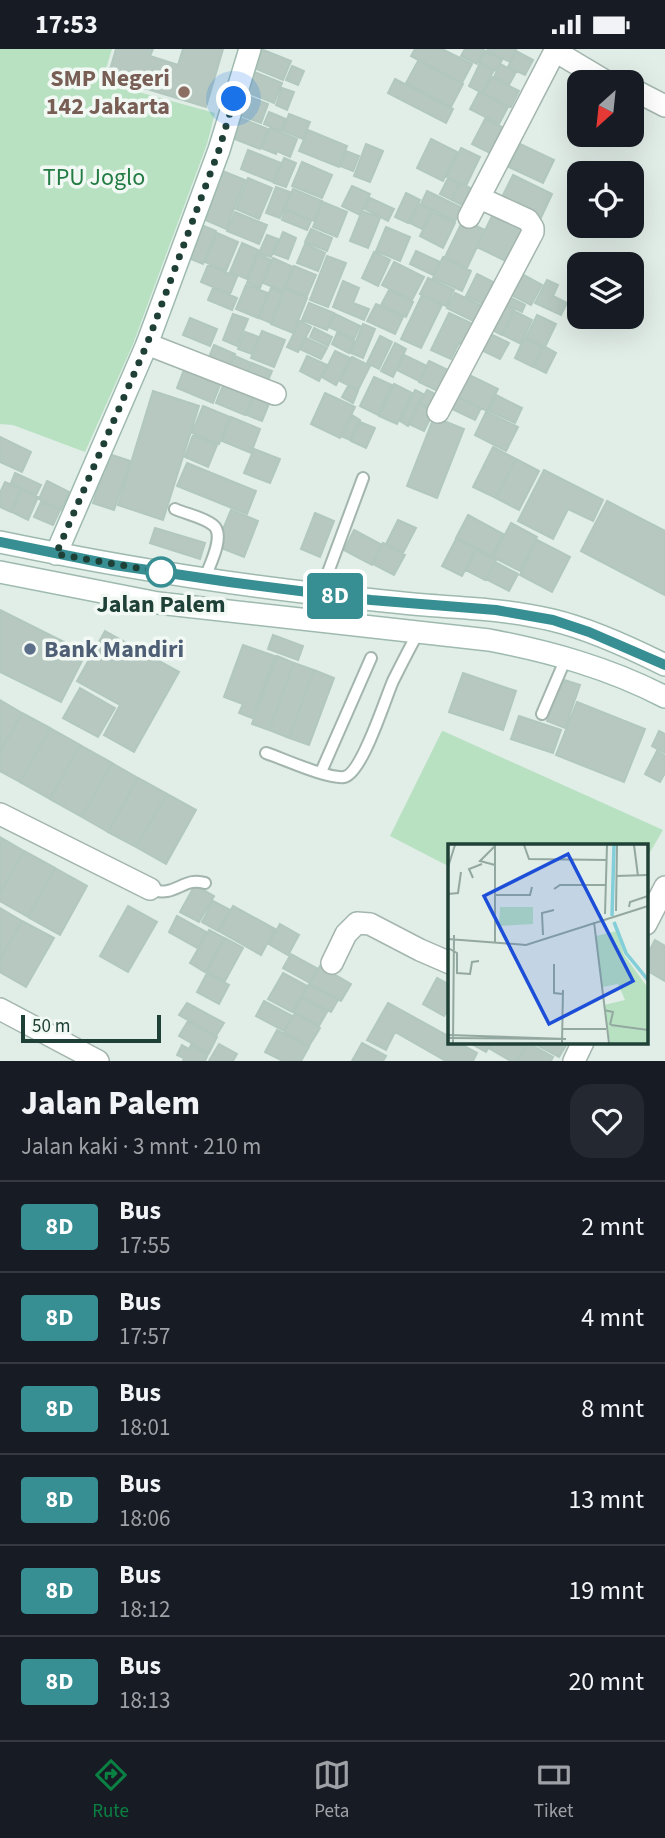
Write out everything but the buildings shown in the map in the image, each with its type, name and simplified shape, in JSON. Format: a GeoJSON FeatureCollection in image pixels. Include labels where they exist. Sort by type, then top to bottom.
{"type":"FeatureCollection","features":[{"type":"Feature","properties":{"kind":"street"},"geometry":{"type":"LineString","coordinates":[[56,554],[147,344],[219,150],[250,49]]}},
{"type":"Feature","properties":{"kind":"street"},"geometry":{"type":"LineString","coordinates":[[469,217],[555,50],[588,70]]}},
{"type":"Feature","properties":{"kind":"street"},"geometry":{"type":"LineString","coordinates":[[644,95],[665,106]]}},
{"type":"Feature","properties":{"kind":"street"},"geometry":{"type":"LineString","coordinates":[[438,412],[533,232],[528,220],[480,198]]}},
{"type":"Feature","properties":{"kind":"street"},"geometry":{"type":"LineString","coordinates":[[147,344],[275,394]]}},
{"type":"Feature","properties":{"kind":"street"},"geometry":{"type":"LineString","coordinates":[[0,542],[56,554],[205,578],[320,594],[496,610],[553,620],[589,632],[665,665]]}},
{"type":"Feature","properties":{"kind":"street"},"geometry":{"type":"LineString","coordinates":[[0,572],[158,603],[489,640],[566,658],[632,680],[665,697]]}},
{"type":"Feature","properties":{"kind":"street"},"geometry":{"type":"LineString","coordinates":[[0,814],[149,889]]}},
{"type":"Feature","properties":{"kind":"street"},"geometry":{"type":"LineString","coordinates":[[648,920],[665,887]]}},
{"type":"Feature","properties":{"kind":"street"},"geometry":{"type":"LineString","coordinates":[[331,963],[346,934],[357,923],[370,924],[448,963]]}},
{"type":"Feature","properties":{"kind":"street"},"geometry":{"type":"LineString","coordinates":[[0,1009],[98,1061]]}},
{"type":"Feature","properties":{"kind":"street"},"geometry":{"type":"LineString","coordinates":[[574,1061],[583,1043]]}},
{"type":"Feature","properties":{"kind":"lane"},"geometry":{"type":"LineString","coordinates":[[320,594],[363,478]]}},
{"type":"Feature","properties":{"kind":"lane"},"geometry":{"type":"LineString","coordinates":[[175,509],[213,525],[217,530],[217,544],[205,578]]}},
{"type":"Feature","properties":{"kind":"lane"},"geometry":{"type":"LineString","coordinates":[[266,753],[334,776],[347,777],[355,769],[367,746],[393,682],[418,633]]}},
{"type":"Feature","properties":{"kind":"lane"},"geometry":{"type":"LineString","coordinates":[[321,772],[371,658]]}},
{"type":"Feature","properties":{"kind":"lane"},"geometry":{"type":"LineString","coordinates":[[542,714],[566,658]]}},
{"type":"Feature","properties":{"kind":"lane"},"geometry":{"type":"LineString","coordinates":[[149,889],[159,893],[195,881],[205,883]]}},
{"type":"Feature","properties":{"kind":"green space","name":"TPU Joglo"},"geometry":{"type":"Polygon","coordinates":[[[0,49],[112,49],[102,82],[215,113],[207,144],[133,344],[85,452],[13,425],[0,424],[0,49]]]}},
{"type":"Feature","properties":{"kind":"green space"},"geometry":{"type":"Polygon","coordinates":[[[442,731],[663,830],[648,856],[648,844],[448,844],[448,866],[390,836],[442,731]]]}},
{"type":"Feature","properties":{"kind":"bus line","name":"8D"},"geometry":{"type":"LineString","coordinates":[[0,542],[114,565],[229,582],[371,600],[496,610],[553,620],[589,632],[665,665]]}},
{"type":"Feature","properties":{"kind":"place","name":"SMP Negeri 142 Jakarta"},"geometry":{"type":"Point","coordinates":[184,92]}},
{"type":"Feature","properties":{"kind":"place","name":"Jalan Palem"},"geometry":{"type":"Point","coordinates":[161,572]}},
{"type":"Feature","properties":{"kind":"place","name":"Bank Mandiri"},"geometry":{"type":"Point","coordinates":[30,649]}},
{"type":"Feature","properties":{"kind":"route"},"geometry":{"type":"LineString","coordinates":[[161,572],[56,554],[147,344],[219,150],[234,99]]}}]}
